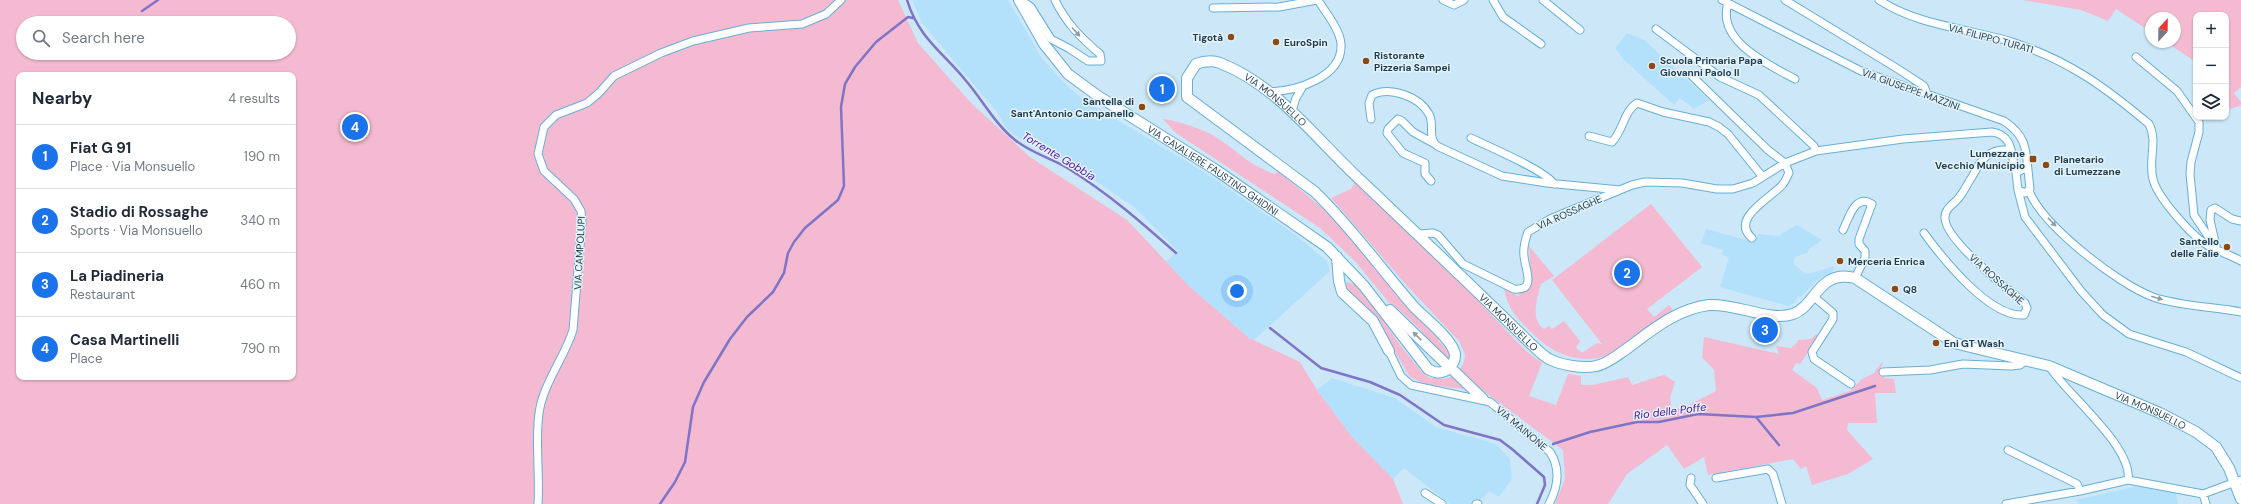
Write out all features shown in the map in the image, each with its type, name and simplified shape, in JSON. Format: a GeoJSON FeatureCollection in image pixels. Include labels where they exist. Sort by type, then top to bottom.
{"type":"FeatureCollection","features":[{"type":"Feature","properties":{"kind":"main road","name":"VIA CAVALIERE FAUSTINO GHIDINI"},"geometry":{"type":"LineString","coordinates":[[1020,0],[1044,44],[1068,74],[1098,96],[1184,149],[1318,239],[1350,272]]}},
{"type":"Feature","properties":{"kind":"main road","name":"VIA MONSUELLO"},"geometry":{"type":"LineString","coordinates":[[1350,272],[1362,284],[1428,369],[1439,373],[1448,370],[1455,352],[1451,344],[1414,307],[1331,208],[1315,192],[1187,97],[1187,78],[1196,64],[1211,61],[1226,66],[1268,92],[1292,111],[1354,174],[1419,234],[1530,344],[1548,359],[1568,365],[1596,366],[1608,361],[1673,315],[1693,308],[1711,305],[1733,306],[1784,317],[1796,313],[1831,279],[1848,276],[1854,278],[1954,343],[2049,366],[2160,412],[2196,432],[2216,447],[2238,481],[2241,499]]}},
{"type":"Feature","properties":{"kind":"main road"},"geometry":{"type":"LineString","coordinates":[[1337,257],[1339,281],[1344,296],[1372,321],[1388,351]]}},
{"type":"Feature","properties":{"kind":"main road"},"geometry":{"type":"LineString","coordinates":[[1339,281],[1343,275],[1350,272]]}},
{"type":"Feature","properties":{"kind":"main road"},"geometry":{"type":"LineString","coordinates":[[1362,284],[1445,363]]}},
{"type":"Feature","properties":{"kind":"main road"},"geometry":{"type":"LineString","coordinates":[[1455,372],[1483,399]]}},
{"type":"Feature","properties":{"kind":"street","name":"VIA CAMPOLUPI"},"geometry":{"type":"LineString","coordinates":[[538,504],[538,424],[540,404],[555,366],[568,346],[573,330],[582,222],[581,211],[574,199],[544,171],[538,154],[544,127],[556,115],[586,103],[599,93],[614,76],[662,53],[699,40],[749,28],[802,24],[826,14],[841,0]]}},
{"type":"Feature","properties":{"kind":"street"},"geometry":{"type":"LineString","coordinates":[[1020,0],[1031,7],[1051,39],[1088,61],[1100,61],[1100,54],[1085,42],[1066,22],[1055,0]]}},
{"type":"Feature","properties":{"kind":"street"},"geometry":{"type":"LineString","coordinates":[[1213,8],[1279,7],[1318,0],[1337,32],[1341,43],[1340,55],[1334,66],[1322,77],[1303,86],[1286,91],[1268,92]]}},
{"type":"Feature","properties":{"kind":"street"},"geometry":{"type":"LineString","coordinates":[[1443,0],[1454,5],[1464,0]]}},
{"type":"Feature","properties":{"kind":"street"},"geometry":{"type":"LineString","coordinates":[[1493,0],[1503,17],[1541,44]]}},
{"type":"Feature","properties":{"kind":"street"},"geometry":{"type":"LineString","coordinates":[[1543,0],[1580,30]]}},
{"type":"Feature","properties":{"kind":"street"},"geometry":{"type":"LineString","coordinates":[[1785,0],[1924,86],[1927,94]]}},
{"type":"Feature","properties":{"kind":"street","name":"VIA FILIPPO TURATI"},"geometry":{"type":"LineString","coordinates":[[1879,0],[1907,16],[2010,42],[2049,55],[2085,74],[2149,124],[2153,132],[2151,164],[2153,179],[2161,198],[2207,244],[2241,261]]}},
{"type":"Feature","properties":{"kind":"street","name":"VIA GIUSEPPE MAZZINI"},"geometry":{"type":"LineString","coordinates":[[1725,2],[1861,71],[2004,122],[2014,128],[2023,138],[2024,145],[2022,171],[2024,191],[2069,240],[2131,286],[2154,298],[2241,312]]}},
{"type":"Feature","properties":{"kind":"street","name":"VIA GIUSEPPE MAZZINI"},"geometry":{"type":"LineString","coordinates":[[1725,2],[1727,22],[1731,32],[1740,43],[1761,60],[1796,79]]}},
{"type":"Feature","properties":{"kind":"street"},"geometry":{"type":"LineString","coordinates":[[1656,29],[1720,76],[1759,95],[1814,146],[1816,151]]}},
{"type":"Feature","properties":{"kind":"street"},"geometry":{"type":"LineString","coordinates":[[2136,57],[2176,91],[2198,122],[2199,132],[2191,162],[2190,174],[2194,215],[2216,248]]}},
{"type":"Feature","properties":{"kind":"street"},"geometry":{"type":"LineString","coordinates":[[1691,75],[1768,150],[1785,162],[1788,173],[1784,184],[1748,216],[1745,226],[1747,233],[1752,238]]}},
{"type":"Feature","properties":{"kind":"street"},"geometry":{"type":"LineString","coordinates":[[1292,111],[1296,98],[1303,86]]}},
{"type":"Feature","properties":{"kind":"street"},"geometry":{"type":"LineString","coordinates":[[1371,118],[1369,102],[1372,95],[1380,90],[1406,95],[1428,113],[1433,143]]}},
{"type":"Feature","properties":{"kind":"street"},"geometry":{"type":"LineString","coordinates":[[1589,136],[1612,142],[1618,136],[1631,106],[1637,103],[1663,112],[1709,122],[1719,127],[1728,134],[1762,176]]}},
{"type":"Feature","properties":{"kind":"street"},"geometry":{"type":"LineString","coordinates":[[1431,181],[1425,174],[1425,163],[1403,153],[1387,133],[1388,129],[1398,119],[1402,120],[1413,132],[1433,143],[1486,170],[1502,176],[1554,184],[1622,190]]}},
{"type":"Feature","properties":{"kind":"street","name":"VIA ROSSAGHE"},"geometry":{"type":"LineString","coordinates":[[1419,234],[1438,234],[1463,264],[1514,288],[1521,289],[1525,287],[1528,282],[1524,256],[1525,240],[1528,232],[1550,219],[1639,183],[1682,183],[1727,190],[1753,183],[1785,162],[1816,151],[1903,139],[1992,132],[2006,138],[2011,150],[1995,150],[1983,158],[1958,199],[1946,212],[1945,217],[1948,229],[1970,256],[2025,303],[2027,308],[2024,315],[2011,315],[1978,293],[1949,267],[1924,233]]}},
{"type":"Feature","properties":{"kind":"street"},"geometry":{"type":"LineString","coordinates":[[1471,138],[1535,170],[1551,179],[1554,184]]}},
{"type":"Feature","properties":{"kind":"street"},"geometry":{"type":"LineString","coordinates":[[2011,150],[2013,162],[2022,171]]}},
{"type":"Feature","properties":{"kind":"street","name":"VIA GIUSEPPE MAZZINI"},"geometry":{"type":"LineString","coordinates":[[2022,171],[2024,191]]}},
{"type":"Feature","properties":{"kind":"street"},"geometry":{"type":"LineString","coordinates":[[2024,191],[2022,202],[2025,217],[2081,291],[2103,315],[2129,334],[2186,352],[2241,378]]}},
{"type":"Feature","properties":{"kind":"street"},"geometry":{"type":"LineString","coordinates":[[1843,230],[1856,204],[1861,201],[1868,201],[1872,204],[1859,239],[1859,244],[1865,251],[1865,258],[1854,278]]}},
{"type":"Feature","properties":{"kind":"street"},"geometry":{"type":"LineString","coordinates":[[2216,248],[2216,237],[2210,220],[2211,210],[2215,208],[2232,219],[2241,221]]}},
{"type":"Feature","properties":{"kind":"street"},"geometry":{"type":"LineString","coordinates":[[1813,296],[1833,313],[1833,319],[1812,352],[1812,356],[1814,359],[1851,384]]}},
{"type":"Feature","properties":{"kind":"street","name":"VIA MAINONE"},"geometry":{"type":"LineString","coordinates":[[1388,351],[1401,376],[1411,385],[1423,389],[1483,399],[1496,406],[1552,455],[1556,466],[1557,482],[1555,492],[1549,504]]}},
{"type":"Feature","properties":{"kind":"street"},"geometry":{"type":"LineString","coordinates":[[1883,372],[1930,370],[1963,364],[2011,366],[2020,365],[2026,360]]}},
{"type":"Feature","properties":{"kind":"street"},"geometry":{"type":"LineString","coordinates":[[2049,366],[2116,445],[2127,467],[2128,480]]}},
{"type":"Feature","properties":{"kind":"street"},"geometry":{"type":"LineString","coordinates":[[2066,386],[2067,373]]}},
{"type":"Feature","properties":{"kind":"street"},"geometry":{"type":"LineString","coordinates":[[2075,395],[2074,387],[2077,382],[2083,380]]}},
{"type":"Feature","properties":{"kind":"street"},"geometry":{"type":"LineString","coordinates":[[2008,450],[2077,484],[2080,491]]}},
{"type":"Feature","properties":{"kind":"street"},"geometry":{"type":"LineString","coordinates":[[1716,478],[1768,469],[1773,474],[1782,504]]}},
{"type":"Feature","properties":{"kind":"street"},"geometry":{"type":"LineString","coordinates":[[1691,478],[1690,485],[1702,504]]}},
{"type":"Feature","properties":{"kind":"street"},"geometry":{"type":"LineString","coordinates":[[2006,504],[2080,491],[2128,480],[2204,494],[2238,481]]}},
{"type":"Feature","properties":{"kind":"street"},"geometry":{"type":"LineString","coordinates":[[1425,493],[1442,504]]}},
{"type":"Feature","properties":{"kind":"street"},"geometry":{"type":"LineString","coordinates":[[2204,494],[2206,504]]}},
{"type":"Feature","properties":{"kind":"shaded area"},"geometry":{"type":"Polygon","coordinates":[[[0,0],[898,0],[918,43],[971,103],[1030,157],[1127,220],[1190,287],[1249,338],[1300,362],[1317,390],[1352,437],[1393,479],[1403,504],[0,504],[0,0]]]}},
{"type":"Feature","properties":{"kind":"shaded area"},"geometry":{"type":"Polygon","coordinates":[[[912,0],[1008,0],[1041,57],[1063,82],[1081,98],[1209,175],[1298,237],[1327,261],[1330,271],[1254,340],[1249,338],[1190,287],[1166,262],[1178,251],[1133,206],[1044,147],[1024,142],[1006,128],[997,112],[922,23],[912,0]]]}},
{"type":"Feature","properties":{"kind":"shaded area"},"geometry":{"type":"Polygon","coordinates":[[[2023,0],[2241,0],[2241,87],[2234,93],[2241,102],[2241,105],[2231,109],[2229,107],[2229,12],[2193,12],[2193,60],[2175,48],[2181,48],[2181,12],[2145,12],[2145,28],[2116,9],[2108,21],[2081,10],[2023,0]]]}},
{"type":"Feature","properties":{"kind":"shaded area","name":"Scuola Primaria Papa Giovanni Paolo II"},"geometry":{"type":"Polygon","coordinates":[[[1627,33],[1644,40],[1709,100],[1694,109],[1680,98],[1674,105],[1624,60],[1615,48],[1627,33]]]}},
{"type":"Feature","properties":{"kind":"shaded area"},"geometry":{"type":"Polygon","coordinates":[[[1163,119],[1186,124],[1202,130],[1217,138],[1260,168],[1275,174],[1278,171],[1333,217],[1398,297],[1439,339],[1438,340],[1449,352],[1449,359],[1441,363],[1433,360],[1417,340],[1422,331],[1395,306],[1391,305],[1354,260],[1320,228],[1176,133],[1163,119]]]}},
{"type":"Feature","properties":{"kind":"shaded area"},"geometry":{"type":"Polygon","coordinates":[[[1355,182],[1462,284],[1526,351],[1542,363],[1529,396],[1556,405],[1568,374],[1581,376],[1581,385],[1593,385],[1628,377],[1632,385],[1664,375],[1675,382],[1670,398],[1672,410],[1687,406],[1716,391],[1714,370],[1702,357],[1704,337],[1779,354],[1776,346],[1791,348],[1797,343],[1798,340],[1811,339],[1816,334],[1819,336],[1800,364],[1796,363],[1792,370],[1817,388],[1822,400],[1850,391],[1862,379],[1873,374],[1883,361],[1880,373],[1884,378],[1894,379],[1896,393],[1875,393],[1877,423],[1848,423],[1847,430],[1873,459],[1848,474],[1812,485],[1806,466],[1801,469],[1793,459],[1708,475],[1704,457],[1684,469],[1667,445],[1627,474],[1608,504],[1555,504],[1565,479],[1563,450],[1485,392],[1425,384],[1410,377],[1375,318],[1360,302],[1348,293],[1344,285],[1348,282],[1355,285],[1366,295],[1400,345],[1422,372],[1430,378],[1446,379],[1458,373],[1464,362],[1465,354],[1459,341],[1410,289],[1331,198],[1351,189],[1355,182]]]}},
{"type":"Feature","properties":{"kind":"shaded area"},"geometry":{"type":"Polygon","coordinates":[[[1651,204],[1702,267],[1647,309],[1654,317],[1669,305],[1673,310],[1642,334],[1610,354],[1590,359],[1580,359],[1570,357],[1551,349],[1535,336],[1515,315],[1506,297],[1504,289],[1518,296],[1527,285],[1530,273],[1529,246],[1554,276],[1541,284],[1536,308],[1537,320],[1544,329],[1549,326],[1552,329],[1564,321],[1580,341],[1576,348],[1582,353],[1597,343],[1602,344],[1552,280],[1651,204]]]}},
{"type":"Feature","properties":{"kind":"shaded area"},"geometry":{"type":"Polygon","coordinates":[[[1797,225],[1822,240],[1809,249],[1807,253],[1795,257],[1793,262],[1795,265],[1805,274],[1834,266],[1833,271],[1816,281],[1801,297],[1798,296],[1795,303],[1788,306],[1720,287],[1729,258],[1722,254],[1723,250],[1701,243],[1706,229],[1754,242],[1758,234],[1778,236],[1797,225]]]}},
{"type":"Feature","properties":{"kind":"shaded area"},"geometry":{"type":"Polygon","coordinates":[[[1332,378],[1395,398],[1436,427],[1496,444],[1510,459],[1512,479],[1499,497],[1489,491],[1477,504],[1450,504],[1404,468],[1393,479],[1352,437],[1317,390],[1332,378]]]}},
{"type":"Feature","properties":{"kind":"shaded area"},"geometry":{"type":"Polygon","coordinates":[[[2134,487],[2154,488],[2176,493],[2178,504],[2078,504],[2076,500],[2134,487]]]}},
{"type":"Feature","properties":{"kind":"waterway"},"geometry":{"type":"LineString","coordinates":[[142,11],[158,0]]}},
{"type":"Feature","properties":{"kind":"waterway","name":"Torrente Gobbia"},"geometry":{"type":"LineString","coordinates":[[907,0],[918,25],[925,35],[958,71],[1008,134],[1021,145],[1069,169],[1098,188],[1176,253]]}},
{"type":"Feature","properties":{"kind":"waterway"},"geometry":{"type":"LineString","coordinates":[[660,504],[675,482],[685,462],[693,407],[704,382],[730,339],[747,317],[773,292],[784,273],[788,253],[794,242],[805,228],[838,200],[844,186],[841,107],[845,84],[855,67],[876,42],[908,17],[913,18]]}},
{"type":"Feature","properties":{"kind":"waterway","name":"Torrente Gobbia"},"geometry":{"type":"LineString","coordinates":[[1270,328],[1321,368],[1370,382],[1400,395],[1444,425],[1500,440],[1544,477],[1545,485],[1537,504]]}},
{"type":"Feature","properties":{"kind":"waterway"},"geometry":{"type":"LineString","coordinates":[[1756,417],[1793,413],[1875,386]]}},
{"type":"Feature","properties":{"kind":"waterway","name":"Rio delle Poffe"},"geometry":{"type":"LineString","coordinates":[[1553,444],[1590,432],[1637,422],[1659,422],[1698,414],[1756,417],[1779,445]]}},
{"type":"Feature","properties":{"kind":"place","name":"Tigotà"},"geometry":{"type":"Point","coordinates":[1231,37]}},
{"type":"Feature","properties":{"kind":"place","name":"EuroSpin"},"geometry":{"type":"Point","coordinates":[1276,42]}},
{"type":"Feature","properties":{"kind":"place","name":"Ristorante Pizzeria Sampei"},"geometry":{"type":"Point","coordinates":[1366,61]}},
{"type":"Feature","properties":{"kind":"place","name":"Scuola Primaria Papa Giovanni Paolo II"},"geometry":{"type":"Point","coordinates":[1652,66]}},
{"type":"Feature","properties":{"kind":"place","name":"Fiat G 91"},"geometry":{"type":"Point","coordinates":[1162,89]}},
{"type":"Feature","properties":{"kind":"place","name":"Santella di Sant'Antonio Campanello"},"geometry":{"type":"Point","coordinates":[1142,107]}},
{"type":"Feature","properties":{"kind":"place","name":"Casa Martinelli"},"geometry":{"type":"Point","coordinates":[355,127]}},
{"type":"Feature","properties":{"kind":"place","name":"Lumezzane Vecchio Municipio"},"geometry":{"type":"Point","coordinates":[2033,159]}},
{"type":"Feature","properties":{"kind":"place","name":"Planetario di Lumezzane"},"geometry":{"type":"Point","coordinates":[2046,165]}},
{"type":"Feature","properties":{"kind":"place","name":"Santello delle Falìe"},"geometry":{"type":"Point","coordinates":[2227,247]}},
{"type":"Feature","properties":{"kind":"place","name":"Merceria Enrica"},"geometry":{"type":"Point","coordinates":[1840,261]}},
{"type":"Feature","properties":{"kind":"place","name":"Stadio di Rossaghe"},"geometry":{"type":"Point","coordinates":[1627,273]}},
{"type":"Feature","properties":{"kind":"place","name":"Q8"},"geometry":{"type":"Point","coordinates":[1895,289]}},
{"type":"Feature","properties":{"kind":"place","name":"La Piadineria"},"geometry":{"type":"Point","coordinates":[1765,330]}},
{"type":"Feature","properties":{"kind":"place","name":"Eni GT Wash"},"geometry":{"type":"Point","coordinates":[1936,343]}}]}
